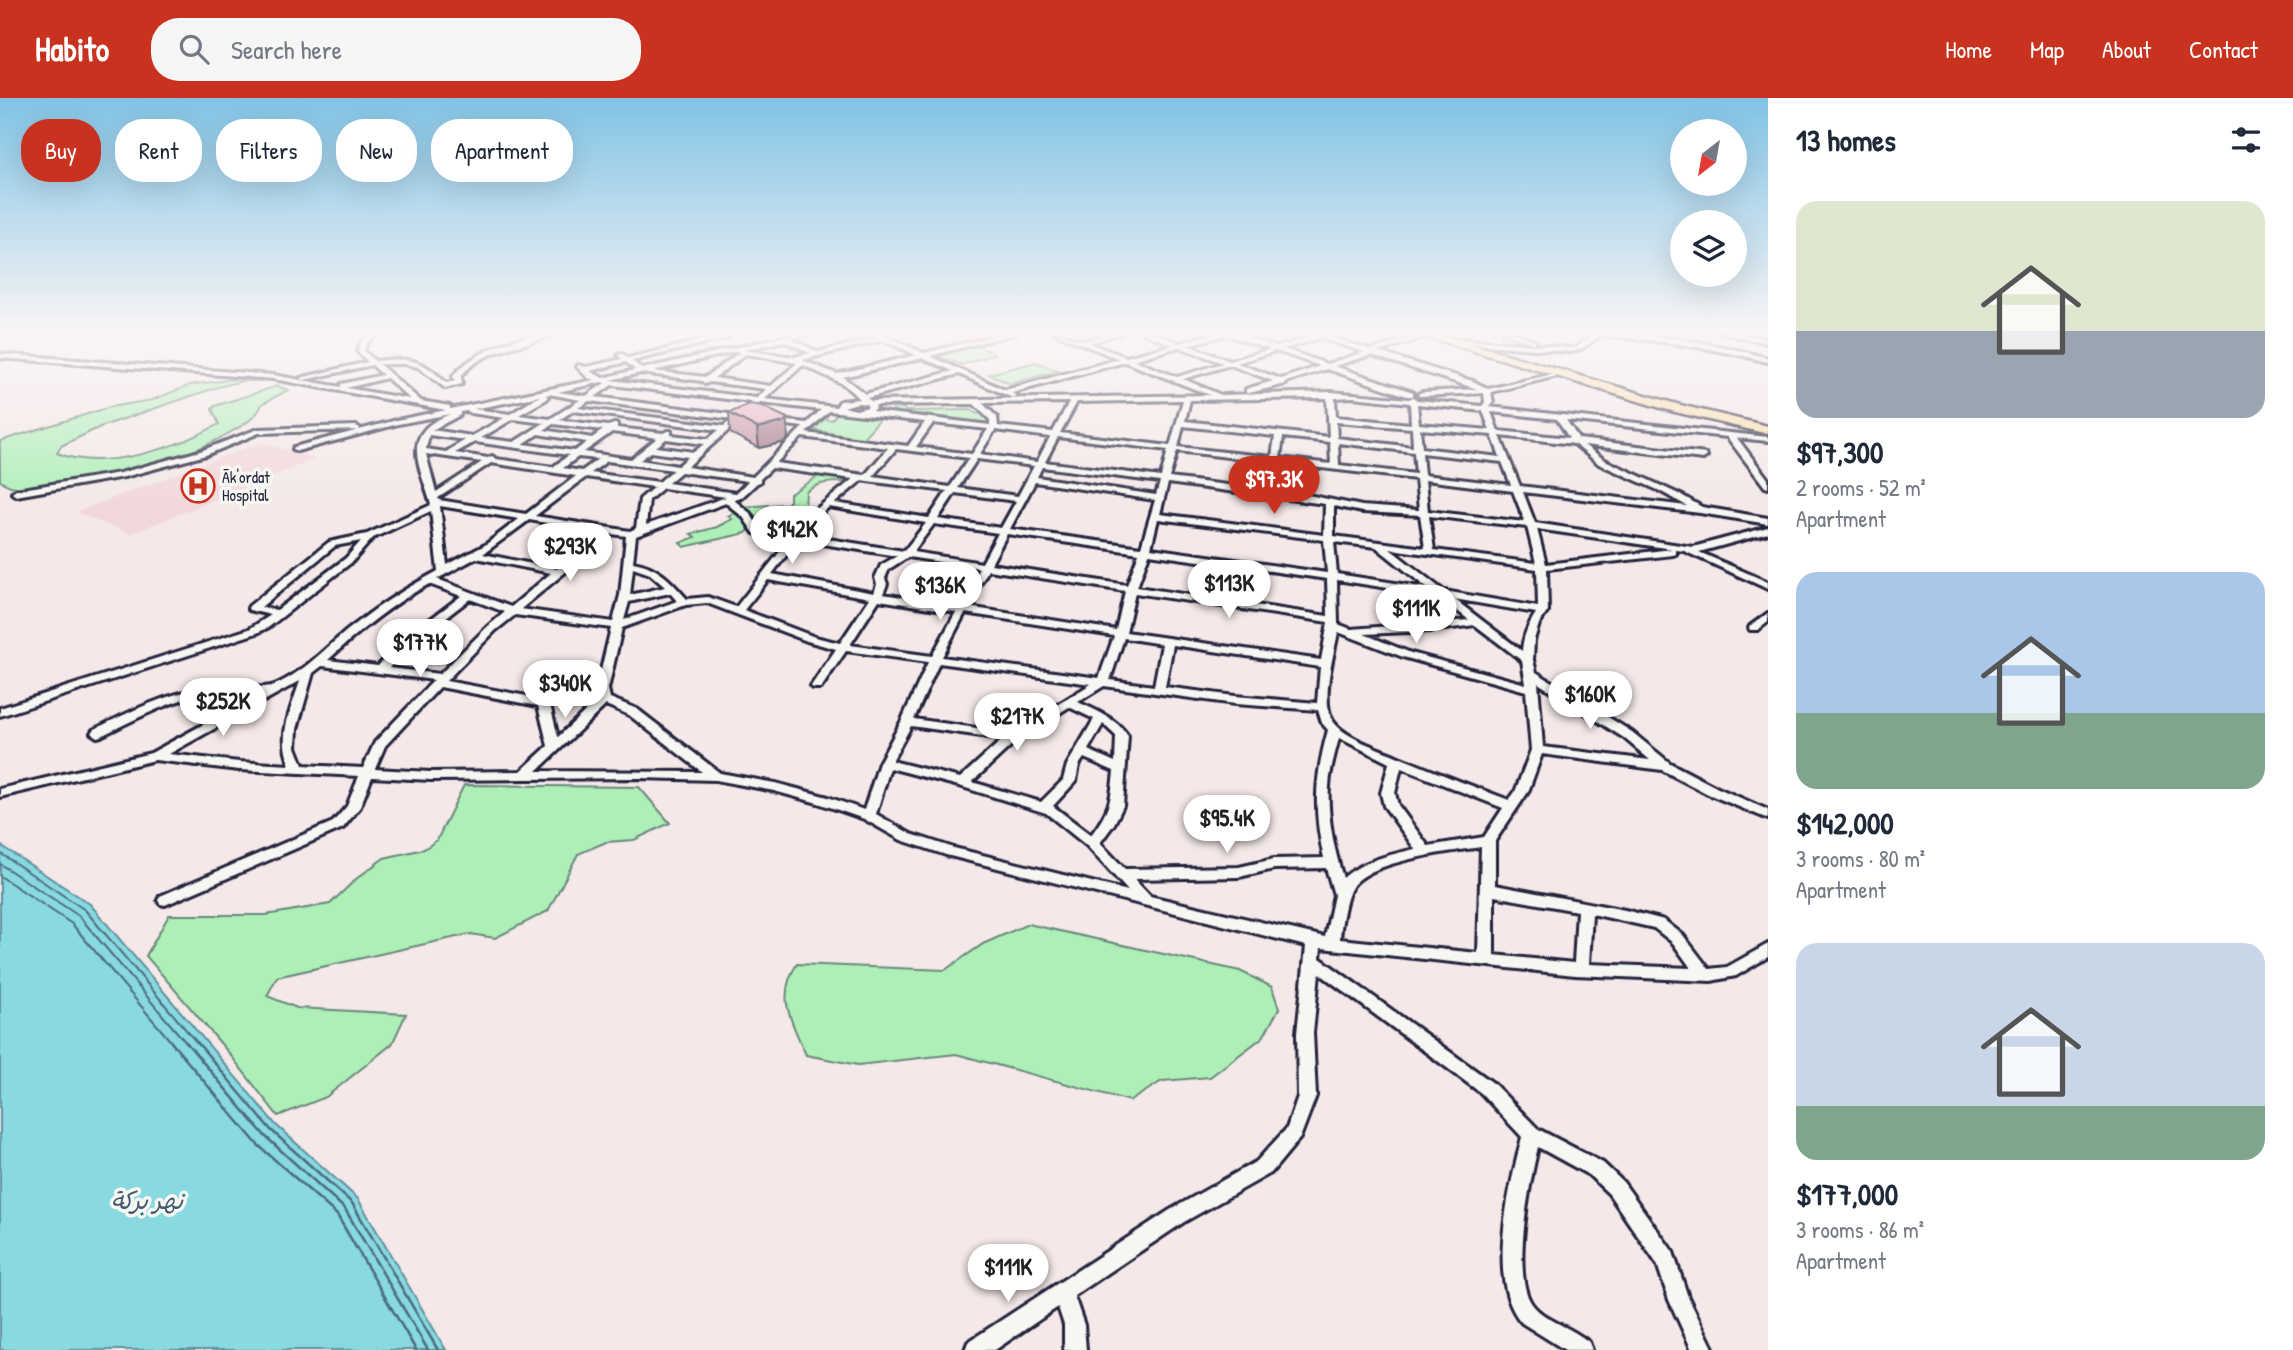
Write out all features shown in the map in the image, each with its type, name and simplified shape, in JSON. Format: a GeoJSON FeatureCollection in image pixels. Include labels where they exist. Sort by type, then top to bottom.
{"type":"FeatureCollection","features":[{"type":"Feature","properties":{"kind":"main road"},"geometry":{"type":"LineString","coordinates":[[1622,391],[1676,408],[1768,428]]}},
{"type":"Feature","properties":{"kind":"street"},"geometry":{"type":"LineString","coordinates":[[362,391],[460,409],[710,442]]}},
{"type":"Feature","properties":{"kind":"street"},"geometry":{"type":"LineString","coordinates":[[406,391],[417,401]]}},
{"type":"Feature","properties":{"kind":"street"},"geometry":{"type":"LineString","coordinates":[[297,449],[373,428],[554,391]]}},
{"type":"Feature","properties":{"kind":"street"},"geometry":{"type":"LineString","coordinates":[[279,614],[253,608],[332,544],[370,536],[435,502],[491,460],[598,391]]}},
{"type":"Feature","properties":{"kind":"street"},"geometry":{"type":"LineString","coordinates":[[528,466],[582,425],[636,391]]}},
{"type":"Feature","properties":{"kind":"street"},"geometry":{"type":"LineString","coordinates":[[555,470],[660,391]]}},
{"type":"Feature","properties":{"kind":"street"},"geometry":{"type":"LineString","coordinates":[[675,391],[826,409],[868,403],[911,405],[1352,394],[1412,397],[1659,429],[1768,439]]}},
{"type":"Feature","properties":{"kind":"street"},"geometry":{"type":"LineString","coordinates":[[526,774],[603,695],[624,600],[628,565],[645,499],[768,391]]}},
{"type":"Feature","properties":{"kind":"street"},"geometry":{"type":"LineString","coordinates":[[843,407],[849,391]]}},
{"type":"Feature","properties":{"kind":"street"},"geometry":{"type":"LineString","coordinates":[[857,391],[868,403],[887,415]]}},
{"type":"Feature","properties":{"kind":"street"},"geometry":{"type":"LineString","coordinates":[[861,412],[868,403],[895,391]]}},
{"type":"Feature","properties":{"kind":"street"},"geometry":{"type":"LineString","coordinates":[[916,391],[921,404]]}},
{"type":"Feature","properties":{"kind":"street"},"geometry":{"type":"LineString","coordinates":[[1002,391],[1026,402]]}},
{"type":"Feature","properties":{"kind":"street"},"geometry":{"type":"LineString","coordinates":[[1006,393],[1012,391]]}},
{"type":"Feature","properties":{"kind":"street"},"geometry":{"type":"LineString","coordinates":[[1209,391],[1221,396]]}},
{"type":"Feature","properties":{"kind":"street"},"geometry":{"type":"LineString","coordinates":[[1232,396],[1248,391]]}},
{"type":"Feature","properties":{"kind":"street"},"geometry":{"type":"LineString","coordinates":[[1309,391],[1317,394]]}},
{"type":"Feature","properties":{"kind":"street"},"geometry":{"type":"LineString","coordinates":[[1397,391],[1412,397],[1482,391]]}},
{"type":"Feature","properties":{"kind":"street"},"geometry":{"type":"LineString","coordinates":[[1485,407],[1489,402],[1487,391]]}},
{"type":"Feature","properties":{"kind":"street"},"geometry":{"type":"LineString","coordinates":[[448,454],[548,393],[750,418]]}},
{"type":"Feature","properties":{"kind":"street"},"geometry":{"type":"LineString","coordinates":[[1331,394],[1335,468]]}},
{"type":"Feature","properties":{"kind":"street"},"geometry":{"type":"LineString","coordinates":[[633,462],[713,396]]}},
{"type":"Feature","properties":{"kind":"street"},"geometry":{"type":"LineString","coordinates":[[1412,397],[1420,450],[1423,512],[1430,552]]}},
{"type":"Feature","properties":{"kind":"street"},"geometry":{"type":"LineString","coordinates":[[963,783],[1013,737],[1104,681],[1120,634],[1130,589],[1145,551],[1187,398]]}},
{"type":"Feature","properties":{"kind":"street"},"geometry":{"type":"LineString","coordinates":[[869,816],[885,763],[908,722],[935,660],[1074,400]]}},
{"type":"Feature","properties":{"kind":"street"},"geometry":{"type":"LineString","coordinates":[[817,686],[882,584],[880,578],[885,567],[907,554],[932,521],[992,429],[995,419],[977,403]]}},
{"type":"Feature","properties":{"kind":"street"},"geometry":{"type":"LineString","coordinates":[[843,407],[861,412],[992,429],[1700,510],[1768,521]]}},
{"type":"Feature","properties":{"kind":"street"},"geometry":{"type":"LineString","coordinates":[[1485,407],[1531,525],[1542,567],[1543,611],[1528,640],[1527,660],[1531,674],[1537,750],[1521,792],[1488,841],[1486,961]]}},
{"type":"Feature","properties":{"kind":"street"},"geometry":{"type":"LineString","coordinates":[[639,432],[670,408]]}},
{"type":"Feature","properties":{"kind":"street"},"geometry":{"type":"LineString","coordinates":[[443,572],[435,502],[421,443],[426,432],[460,409]]}},
{"type":"Feature","properties":{"kind":"street"},"geometry":{"type":"LineString","coordinates":[[572,409],[726,429]]}},
{"type":"Feature","properties":{"kind":"street"},"geometry":{"type":"LineString","coordinates":[[435,502],[608,530],[636,532],[733,498],[757,480],[826,409]]}},
{"type":"Feature","properties":{"kind":"street"},"geometry":{"type":"LineString","coordinates":[[1560,416],[1574,441],[1618,472],[1671,491],[1700,510]]}},
{"type":"Feature","properties":{"kind":"street"},"geometry":{"type":"LineString","coordinates":[[1331,419],[1574,441],[1703,456]]}},
{"type":"Feature","properties":{"kind":"street"},"geometry":{"type":"LineString","coordinates":[[762,420],[810,426]]}},
{"type":"Feature","properties":{"kind":"street"},"geometry":{"type":"LineString","coordinates":[[911,448],[930,421]]}},
{"type":"Feature","properties":{"kind":"street"},"geometry":{"type":"LineString","coordinates":[[1182,422],[1504,460]]}},
{"type":"Feature","properties":{"kind":"street"},"geometry":{"type":"LineString","coordinates":[[16,493],[121,475],[193,456],[258,431],[373,428]]}},
{"type":"Feature","properties":{"kind":"street"},"geometry":{"type":"LineString","coordinates":[[1659,429],[1670,452]]}},
{"type":"Feature","properties":{"kind":"street"},"geometry":{"type":"LineString","coordinates":[[426,432],[757,480]]}},
{"type":"Feature","properties":{"kind":"street"},"geometry":{"type":"LineString","coordinates":[[536,432],[594,441]]}},
{"type":"Feature","properties":{"kind":"street"},"geometry":{"type":"LineString","coordinates":[[1275,462],[1280,433]]}},
{"type":"Feature","properties":{"kind":"street"},"geometry":{"type":"LineString","coordinates":[[802,435],[1165,480],[1368,509],[1423,512],[1531,525],[1693,550],[1768,586]]}},
{"type":"Feature","properties":{"kind":"street"},"geometry":{"type":"LineString","coordinates":[[1730,435],[1768,485]]}},
{"type":"Feature","properties":{"kind":"street"},"geometry":{"type":"LineString","coordinates":[[737,612],[792,537],[826,504],[863,477],[894,446]]}},
{"type":"Feature","properties":{"kind":"street"},"geometry":{"type":"LineString","coordinates":[[649,449],[695,455]]}},
{"type":"Feature","properties":{"kind":"street"},"geometry":{"type":"LineString","coordinates":[[422,451],[733,498],[757,531],[1333,623],[1407,655],[1532,689]]}},
{"type":"Feature","properties":{"kind":"street"},"geometry":{"type":"LineString","coordinates":[[0,793],[155,757],[308,672],[359,626],[429,580],[476,555],[605,458]]}},
{"type":"Feature","properties":{"kind":"street"},"geometry":{"type":"LineString","coordinates":[[772,465],[1021,499]]}},
{"type":"Feature","properties":{"kind":"street"},"geometry":{"type":"LineString","coordinates":[[1032,479],[1160,498]]}},
{"type":"Feature","properties":{"kind":"street"},"geometry":{"type":"LineString","coordinates":[[1330,503],[1333,623],[1326,664],[1324,707],[1328,723],[1334,731],[1396,760],[1511,806]]}},
{"type":"Feature","properties":{"kind":"street"},"geometry":{"type":"LineString","coordinates":[[826,504],[1331,576],[1543,611]]}},
{"type":"Feature","properties":{"kind":"street"},"geometry":{"type":"LineString","coordinates":[[1155,516],[1542,567],[1693,550],[1768,530]]}},
{"type":"Feature","properties":{"kind":"street"},"geometry":{"type":"LineString","coordinates":[[165,900],[338,825],[353,807],[379,746],[511,611],[608,530]]}},
{"type":"Feature","properties":{"kind":"street"},"geometry":{"type":"LineString","coordinates":[[0,712],[253,631],[349,560],[370,536]]}},
{"type":"Feature","properties":{"kind":"street"},"geometry":{"type":"LineString","coordinates":[[1378,546],[1443,593],[1527,660]]}},
{"type":"Feature","properties":{"kind":"street"},"geometry":{"type":"LineString","coordinates":[[476,555],[559,572]]}},
{"type":"Feature","properties":{"kind":"street"},"geometry":{"type":"LineString","coordinates":[[628,565],[646,566],[658,574],[684,602]]}},
{"type":"Feature","properties":{"kind":"street"},"geometry":{"type":"LineString","coordinates":[[765,576],[964,610],[1326,664]]}},
{"type":"Feature","properties":{"kind":"street"},"geometry":{"type":"LineString","coordinates":[[429,580],[511,611],[618,626],[684,602],[708,600],[811,639],[842,647],[1235,700],[1324,707]]}},
{"type":"Feature","properties":{"kind":"street"},"geometry":{"type":"LineString","coordinates":[[624,600],[672,589]]}},
{"type":"Feature","properties":{"kind":"street"},"geometry":{"type":"LineString","coordinates":[[381,670],[402,645],[467,596]]}},
{"type":"Feature","properties":{"kind":"street"},"geometry":{"type":"LineString","coordinates":[[1754,628],[1768,616]]}},
{"type":"Feature","properties":{"kind":"street"},"geometry":{"type":"LineString","coordinates":[[1350,632],[1400,628],[1440,629],[1476,622]]}},
{"type":"Feature","properties":{"kind":"street"},"geometry":{"type":"LineString","coordinates":[[1158,688],[1168,641]]}},
{"type":"Feature","properties":{"kind":"street"},"geometry":{"type":"LineString","coordinates":[[318,662],[442,680],[543,703],[603,695],[633,712],[716,776]]}},
{"type":"Feature","properties":{"kind":"street"},"geometry":{"type":"LineString","coordinates":[[298,768],[289,744],[291,728],[306,688],[308,672]]}},
{"type":"Feature","properties":{"kind":"street"},"geometry":{"type":"LineString","coordinates":[[1531,674],[1629,735],[1665,766],[1713,792],[1768,815]]}},
{"type":"Feature","properties":{"kind":"street"},"geometry":{"type":"LineString","coordinates":[[97,733],[135,714],[192,693],[212,690],[275,690]]}},
{"type":"Feature","properties":{"kind":"street"},"geometry":{"type":"LineString","coordinates":[[1067,702],[1117,729],[1125,748],[1119,768],[1116,805],[1092,843]]}},
{"type":"Feature","properties":{"kind":"street"},"geometry":{"type":"LineString","coordinates":[[543,703],[554,745]]}},
{"type":"Feature","properties":{"kind":"street"},"geometry":{"type":"LineString","coordinates":[[1044,807],[1069,781],[1081,752],[1101,718]]}},
{"type":"Feature","properties":{"kind":"street"},"geometry":{"type":"LineString","coordinates":[[908,722],[1013,737]]}},
{"type":"Feature","properties":{"kind":"street"},"geometry":{"type":"LineString","coordinates":[[1334,731],[1322,794],[1322,815],[1342,897]]}},
{"type":"Feature","properties":{"kind":"street"},"geometry":{"type":"LineString","coordinates":[[1537,750],[1665,766]]}},
{"type":"Feature","properties":{"kind":"street"},"geometry":{"type":"LineString","coordinates":[[1081,752],[1119,768]]}},
{"type":"Feature","properties":{"kind":"street"},"geometry":{"type":"LineString","coordinates":[[155,757],[210,763],[431,776],[716,776],[775,787],[869,816],[906,836],[951,852],[1319,949],[1581,969],[1704,974],[1730,972],[1768,950]]}},
{"type":"Feature","properties":{"kind":"street"},"geometry":{"type":"LineString","coordinates":[[1396,760],[1388,793],[1391,806],[1424,851]]}},
{"type":"Feature","properties":{"kind":"street"},"geometry":{"type":"LineString","coordinates":[[885,763],[1044,807],[1092,843],[1147,903]]}},
{"type":"Feature","properties":{"kind":"street"},"geometry":{"type":"LineString","coordinates":[[976,1350],[1177,1216],[1264,1167],[1294,1132],[1307,1096],[1305,1033],[1319,949],[1332,927],[1348,882],[1357,874],[1424,851],[1488,841]]}},
{"type":"Feature","properties":{"kind":"street"},"geometry":{"type":"LineString","coordinates":[[1121,874],[1239,872],[1273,864],[1332,863]]}},
{"type":"Feature","properties":{"kind":"street"},"geometry":{"type":"LineString","coordinates":[[1487,889],[1625,915],[1669,930],[1704,974]]}},
{"type":"Feature","properties":{"kind":"street"},"geometry":{"type":"LineString","coordinates":[[1581,969],[1585,907]]}},
{"type":"Feature","properties":{"kind":"street"},"geometry":{"type":"LineString","coordinates":[[1319,949],[1487,1088],[1532,1135],[1596,1169],[1616,1188],[1665,1259],[1679,1300],[1703,1350]]}},
{"type":"Feature","properties":{"kind":"street"},"geometry":{"type":"LineString","coordinates":[[1532,1135],[1521,1177],[1513,1266],[1517,1300],[1525,1313],[1581,1350]]}},
{"type":"Feature","properties":{"kind":"street"},"geometry":{"type":"LineString","coordinates":[[1063,1293],[1074,1325],[1075,1350]]}},
{"type":"Feature","properties":{"kind":"shaded area","name":"Āk'ordat Hospital"},"geometry":{"type":"Polygon","coordinates":[[[261,442],[315,459],[130,534],[76,512],[261,442]]]}},
{"type":"Feature","properties":{"kind":"green space"},"geometry":{"type":"Polygon","coordinates":[[[174,391],[205,391],[100,427],[61,446],[57,453],[96,460],[140,455],[182,441],[219,424],[212,409],[215,406],[260,391],[285,391],[262,404],[254,417],[231,432],[207,445],[156,464],[77,481],[22,488],[0,481],[0,441],[110,407],[152,400],[174,391]]]}},
{"type":"Feature","properties":{"kind":"green space"},"geometry":{"type":"Polygon","coordinates":[[[893,408],[904,408],[905,411],[971,410],[977,414],[984,413],[992,419],[990,423],[893,411],[893,408]]]}},
{"type":"Feature","properties":{"kind":"green space"},"geometry":{"type":"Polygon","coordinates":[[[837,413],[880,419],[862,439],[814,430],[824,419],[832,420],[837,413]]]}},
{"type":"Feature","properties":{"kind":"green space"},"geometry":{"type":"Polygon","coordinates":[[[820,475],[847,478],[849,482],[826,483],[811,488],[806,492],[805,507],[799,509],[768,512],[757,517],[737,507],[787,504],[790,494],[820,475]]]}},
{"type":"Feature","properties":{"kind":"green space"},"geometry":{"type":"Polygon","coordinates":[[[734,513],[746,520],[750,529],[746,533],[684,547],[680,543],[695,537],[691,534],[717,527],[732,519],[728,516],[734,513]]]}},
{"type":"Feature","properties":{"kind":"green space"},"geometry":{"type":"Polygon","coordinates":[[[464,785],[639,787],[670,823],[634,840],[606,842],[578,854],[548,911],[495,938],[470,934],[277,977],[267,996],[297,1008],[406,1014],[392,1044],[326,1097],[278,1116],[228,1052],[146,956],[169,915],[266,915],[330,904],[356,879],[384,858],[424,849],[437,840],[464,785]]]}},
{"type":"Feature","properties":{"kind":"green space"},"geometry":{"type":"Polygon","coordinates":[[[1028,924],[1240,971],[1272,987],[1279,1009],[1263,1037],[1210,1077],[1162,1081],[1130,1101],[956,1054],[858,1065],[806,1055],[791,1020],[786,999],[790,976],[797,964],[945,970],[983,944],[1028,924]]]}},
{"type":"Feature","properties":{"kind":"water","name":"نهر بركة"},"geometry":{"type":"Polygon","coordinates":[[[0,845],[90,904],[276,1125],[358,1199],[446,1350],[0,1350],[0,845]]]}},
{"type":"Feature","properties":{"kind":"building"},"geometry":{"type":"Polygon","coordinates":[[[750,404],[762,406],[787,418],[784,422],[757,428],[729,413],[750,404]]]}},
{"type":"Feature","properties":{"kind":"place","name":"Āk'ordat Hospital"},"geometry":{"type":"Point","coordinates":[198,486]}}]}
